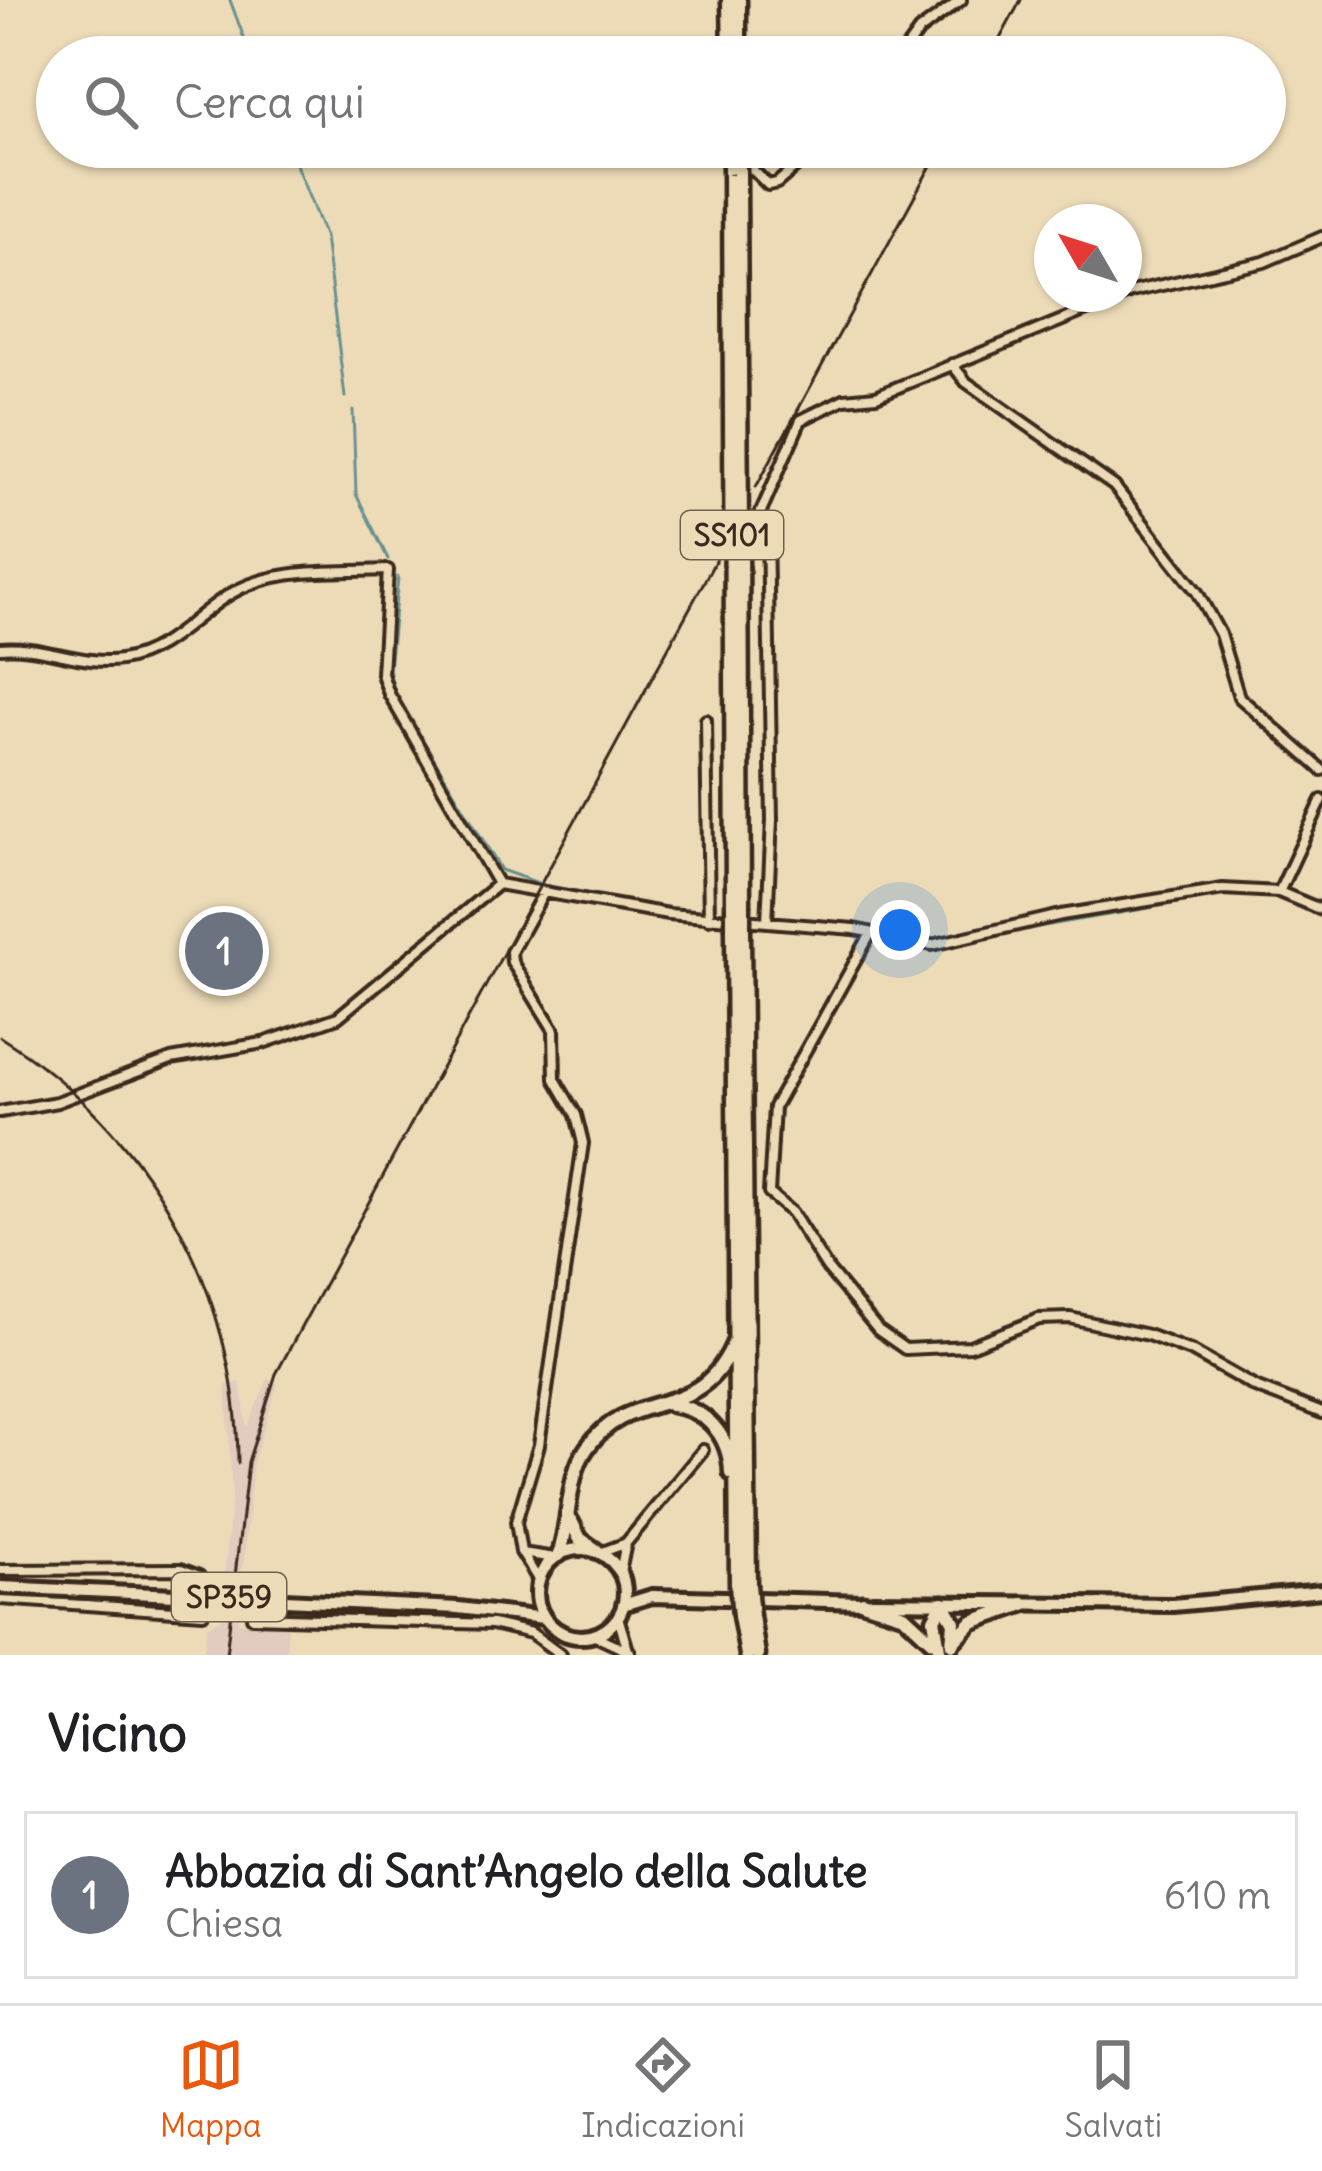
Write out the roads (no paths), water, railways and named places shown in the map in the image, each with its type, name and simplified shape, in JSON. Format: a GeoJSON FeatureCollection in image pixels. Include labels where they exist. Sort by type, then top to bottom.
{"type":"FeatureCollection","features":[{"type":"Feature","properties":{"kind":"highway"},"geometry":{"type":"LineString","coordinates":[[729,0],[732,36]]}},
{"type":"Feature","properties":{"kind":"highway"},"geometry":{"type":"LineString","coordinates":[[736,36],[739,0]]}},
{"type":"Feature","properties":{"kind":"highway","name":"SS101"},"geometry":{"type":"LineString","coordinates":[[735,168],[738,1521],[747,1655]]}},
{"type":"Feature","properties":{"kind":"highway","name":"SS101"},"geometry":{"type":"LineString","coordinates":[[738,930],[743,1585]]}},
{"type":"Feature","properties":{"kind":"highway"},"geometry":{"type":"LineString","coordinates":[[557,1556],[570,1520],[575,1472],[583,1453],[616,1418],[682,1399],[711,1381],[739,1331]]}},
{"type":"Feature","properties":{"kind":"highway"},"geometry":{"type":"LineString","coordinates":[[653,1405],[697,1412],[724,1438],[738,1521]]}},
{"type":"Feature","properties":{"kind":"highway"},"geometry":{"type":"LineString","coordinates":[[570,1520],[580,1538],[599,1552]]}},
{"type":"Feature","properties":{"kind":"highway"},"geometry":{"type":"LineString","coordinates":[[863,1602],[904,1615],[943,1650]]}},
{"type":"Feature","properties":{"kind":"highway"},"geometry":{"type":"LineString","coordinates":[[943,1603],[954,1622],[943,1650]]}},
{"type":"Feature","properties":{"kind":"highway"},"geometry":{"type":"LineString","coordinates":[[943,1650],[972,1622],[1024,1604]]}},
{"type":"Feature","properties":{"kind":"highway","name":"SS101"},"geometry":{"type":"LineString","coordinates":[[746,1616],[758,1655]]}},
{"type":"Feature","properties":{"kind":"main road"},"geometry":{"type":"LineString","coordinates":[[508,1610],[527,1601],[557,1556],[574,1549],[599,1552],[622,1576],[652,1596]]}},
{"type":"Feature","properties":{"kind":"main road"},"geometry":{"type":"LineString","coordinates":[[621,1611],[622,1576]]}},
{"type":"Feature","properties":{"kind":"main road"},"geometry":{"type":"LineString","coordinates":[[538,1584],[545,1618],[561,1632],[593,1635],[621,1611],[652,1596],[1173,1606],[1322,1591]]}},
{"type":"Feature","properties":{"kind":"main road","name":"SP359"},"geometry":{"type":"LineString","coordinates":[[0,1587],[458,1607],[545,1618]]}},
{"type":"Feature","properties":{"kind":"street"},"geometry":{"type":"LineString","coordinates":[[915,36],[962,0]]}},
{"type":"Feature","properties":{"kind":"street"},"geometry":{"type":"LineString","coordinates":[[752,168],[768,185],[777,184],[795,168]]}},
{"type":"Feature","properties":{"kind":"street"},"geometry":{"type":"LineString","coordinates":[[767,922],[771,699],[766,527],[760,504],[801,420],[844,399],[876,396],[1131,292],[1264,262],[1322,237]]}},
{"type":"Feature","properties":{"kind":"street"},"geometry":{"type":"LineString","coordinates":[[952,364],[966,382],[1114,486],[1197,592],[1220,634],[1239,697],[1322,770]]}},
{"type":"Feature","properties":{"kind":"street"},"geometry":{"type":"LineString","coordinates":[[0,648],[35,647],[118,661],[165,642],[230,594],[262,581],[311,571],[388,570],[382,674],[389,694],[498,884]]}},
{"type":"Feature","properties":{"kind":"street"},"geometry":{"type":"LineString","coordinates":[[706,720],[710,919]]}},
{"type":"Feature","properties":{"kind":"street"},"geometry":{"type":"LineString","coordinates":[[1279,892],[1322,800]]}},
{"type":"Feature","properties":{"kind":"street"},"geometry":{"type":"LineString","coordinates":[[0,1112],[57,1102],[172,1059],[262,1043],[338,1017],[498,884],[710,919],[767,922],[932,945],[1187,893],[1279,892],[1322,910]]}},
{"type":"Feature","properties":{"kind":"street"},"geometry":{"type":"LineString","coordinates":[[538,1584],[521,1552],[516,1522],[539,1445],[546,1366],[577,1213],[583,1150],[576,1115],[555,1079],[554,1030],[512,962],[511,952],[544,892]]}},
{"type":"Feature","properties":{"kind":"street"},"geometry":{"type":"LineString","coordinates":[[869,938],[774,1107],[769,1193],[792,1213],[827,1268],[878,1330],[904,1349],[970,1346],[1018,1325],[1070,1318],[1178,1346],[1255,1387],[1322,1413]]}},
{"type":"Feature","properties":{"kind":"street"},"geometry":{"type":"LineString","coordinates":[[599,1552],[626,1543],[703,1450]]}},
{"type":"Feature","properties":{"kind":"street"},"geometry":{"type":"LineString","coordinates":[[622,1576],[626,1543]]}},
{"type":"Feature","properties":{"kind":"street"},"geometry":{"type":"LineString","coordinates":[[521,1552],[557,1556]]}},
{"type":"Feature","properties":{"kind":"street"},"geometry":{"type":"LineString","coordinates":[[0,1570],[181,1569],[200,1576],[206,1591],[203,1613],[0,1599]]}},
{"type":"Feature","properties":{"kind":"street"},"geometry":{"type":"LineString","coordinates":[[621,1611],[630,1654]]}},
{"type":"Feature","properties":{"kind":"street"},"geometry":{"type":"LineString","coordinates":[[252,1617],[492,1624],[531,1633],[561,1655]]}},
{"type":"Feature","properties":{"kind":"street"},"geometry":{"type":"LineString","coordinates":[[593,1635],[630,1654]]}},
{"type":"Feature","properties":{"kind":"waterway"},"geometry":{"type":"LineString","coordinates":[[230,0],[243,36]]}},
{"type":"Feature","properties":{"kind":"waterway"},"geometry":{"type":"LineString","coordinates":[[297,168],[325,237],[345,397]]}},
{"type":"Feature","properties":{"kind":"waterway"},"geometry":{"type":"LineString","coordinates":[[353,410],[356,494],[388,559]]}},
{"type":"Feature","properties":{"kind":"waterway"},"geometry":{"type":"LineString","coordinates":[[398,577],[389,669],[394,692],[501,870],[544,885],[688,912]]}},
{"type":"Feature","properties":{"kind":"waterway"},"geometry":{"type":"LineString","coordinates":[[872,938],[919,949],[947,948],[1026,929],[1225,895],[1273,896],[1322,916]]}},
{"type":"Feature","properties":{"kind":"waterway"},"geometry":{"type":"LineString","coordinates":[[747,925],[863,936]]}},
{"type":"Feature","properties":{"kind":"railway"},"geometry":{"type":"LineString","coordinates":[[1001,36],[1021,0]]}},
{"type":"Feature","properties":{"kind":"railway"},"geometry":{"type":"LineString","coordinates":[[756,487],[930,168]]}},
{"type":"Feature","properties":{"kind":"railway"},"geometry":{"type":"LineString","coordinates":[[226,1655],[248,1462],[276,1374],[719,554]]}},
{"type":"Feature","properties":{"kind":"railway"},"geometry":{"type":"LineString","coordinates":[[0,1037],[52,1074],[99,1118],[140,1166],[174,1219],[201,1276],[221,1336],[234,1399],[238,1463]]}},
{"type":"Feature","properties":{"kind":"place","name":"Abbazia di Sant’Angelo della Salute"},"geometry":{"type":"Point","coordinates":[224,951]}}]}
